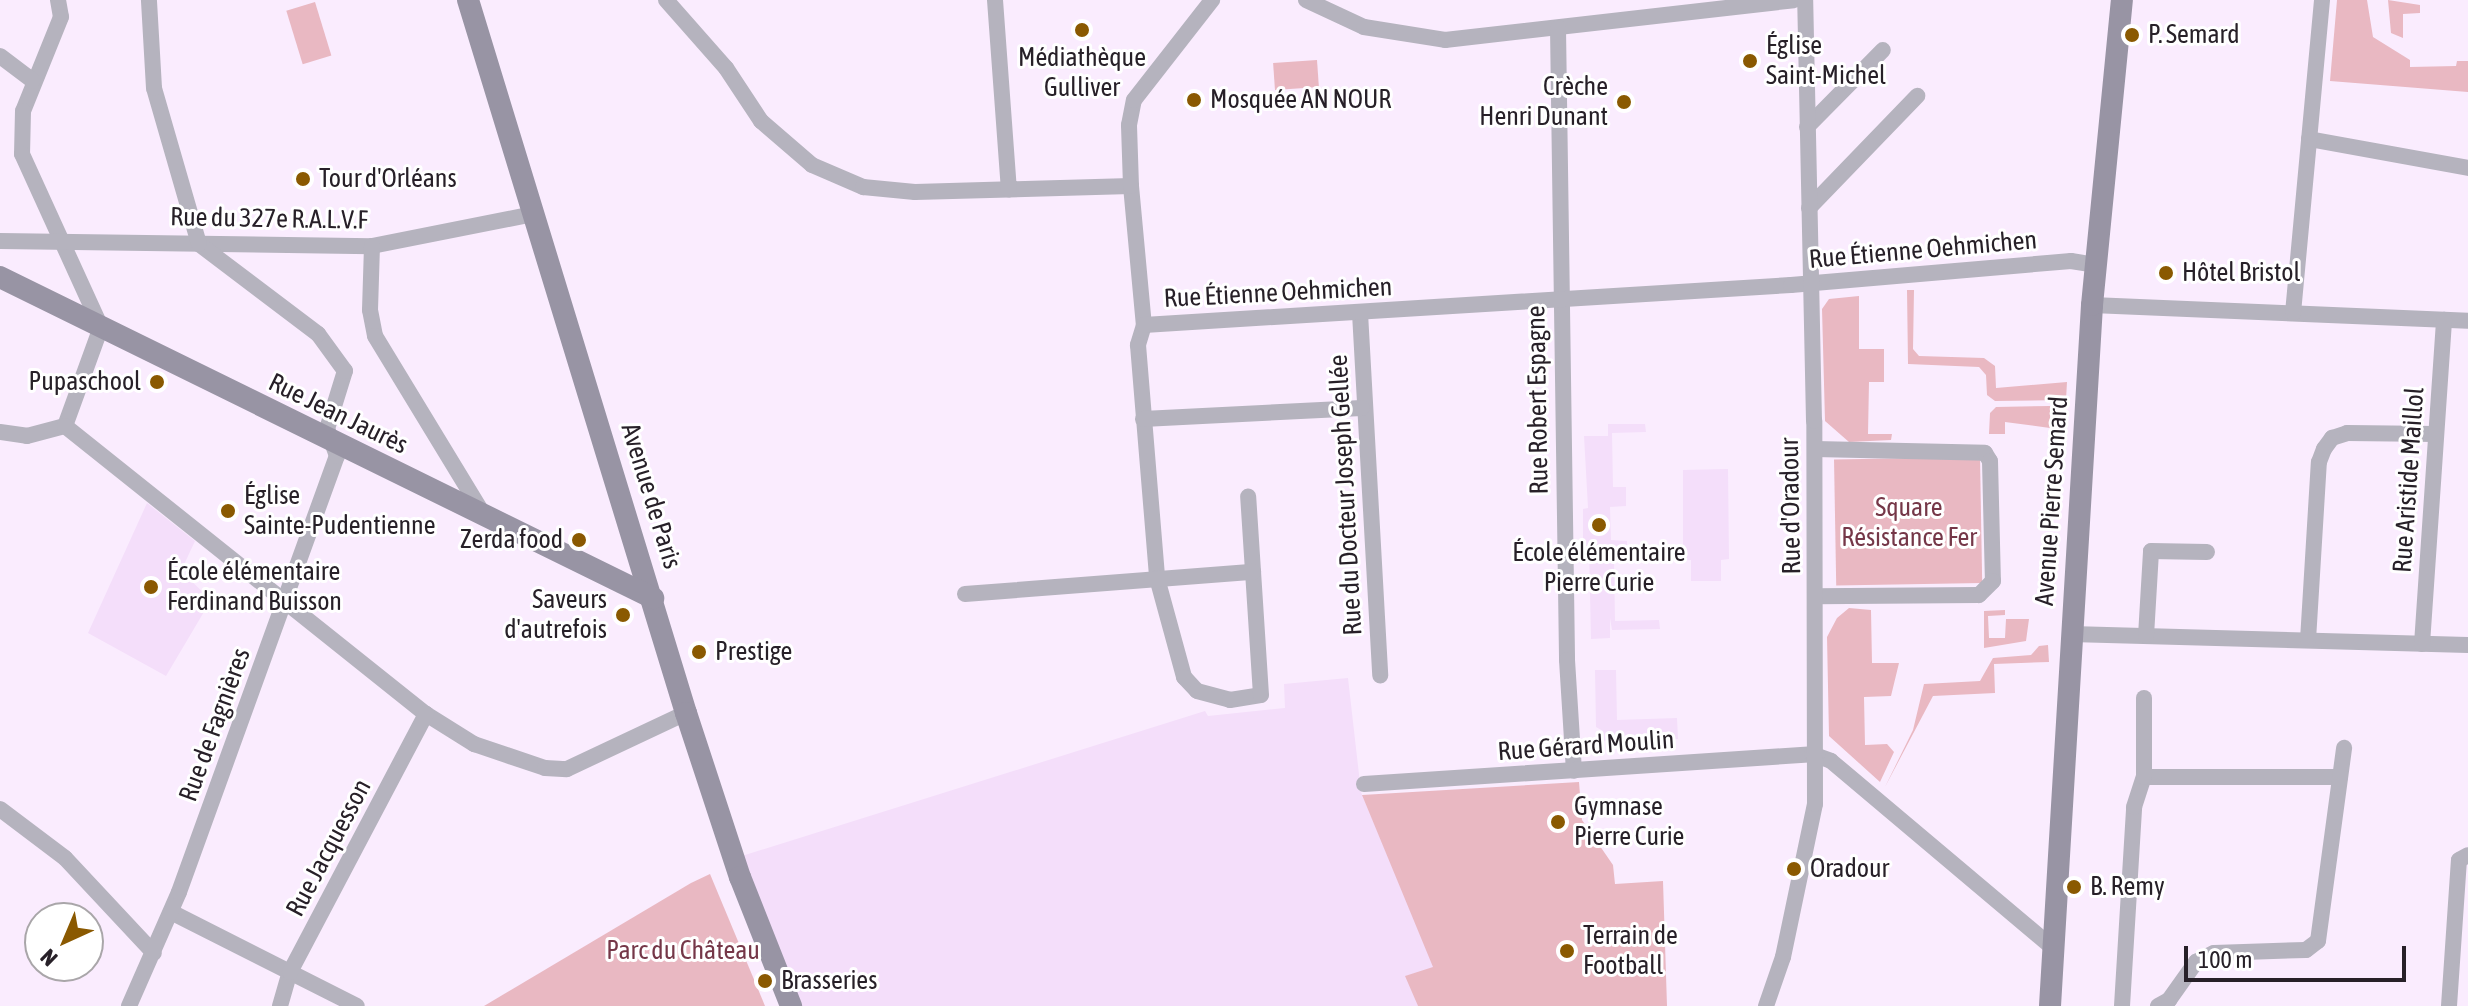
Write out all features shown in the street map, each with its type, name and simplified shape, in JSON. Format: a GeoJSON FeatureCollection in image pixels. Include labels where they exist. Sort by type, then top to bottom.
{"type":"FeatureCollection","features":[{"type":"Feature","properties":{"kind":"main road","name":"Avenue de Paris"},"geometry":{"type":"LineString","coordinates":[[468,0],[686,713],[740,877],[791,1006]]}},
{"type":"Feature","properties":{"kind":"main road","name":"Avenue Pierre Semard"},"geometry":{"type":"LineString","coordinates":[[2050,1006],[2092,305],[2122,0]]}},
{"type":"Feature","properties":{"kind":"main road","name":"Rue Jean Jaurès"},"geometry":{"type":"LineString","coordinates":[[0,277],[334,449],[485,516],[653,598]]}},
{"type":"Feature","properties":{"kind":"street"},"geometry":{"type":"LineString","coordinates":[[58,0],[61,17],[23,111],[22,154],[101,327],[65,426]]}},
{"type":"Feature","properties":{"kind":"street"},"geometry":{"type":"LineString","coordinates":[[149,0],[154,88],[199,244]]}},
{"type":"Feature","properties":{"kind":"street"},"geometry":{"type":"LineString","coordinates":[[666,0],[726,68],[761,121],[812,165],[863,187],[1009,189],[1131,186]]}},
{"type":"Feature","properties":{"kind":"street"},"geometry":{"type":"LineString","coordinates":[[995,0],[1009,189]]}},
{"type":"Feature","properties":{"kind":"street","name":"Rue Étienne Oehmichen"},"geometry":{"type":"LineString","coordinates":[[1212,0],[1134,100],[1129,125],[1131,186],[1144,325],[1808,284],[2071,261],[2097,265]]}},
{"type":"Feature","properties":{"kind":"street"},"geometry":{"type":"LineString","coordinates":[[1306,0],[1364,27],[1409,37],[1463,40],[1794,0]]}},
{"type":"Feature","properties":{"kind":"street","name":"Rue d'Oradour"},"geometry":{"type":"LineString","coordinates":[[1766,1006],[1803,873],[1815,804],[1812,754],[1816,596],[1815,449],[1808,284],[1805,0]]}},
{"type":"Feature","properties":{"kind":"street"},"geometry":{"type":"LineString","coordinates":[[2293,313],[2322,0]]}},
{"type":"Feature","properties":{"kind":"street","name":"Rue Robert Espagne"},"geometry":{"type":"LineString","coordinates":[[1558,28],[1559,299],[1574,771]]}},
{"type":"Feature","properties":{"kind":"street"},"geometry":{"type":"LineString","coordinates":[[1807,127],[1883,50]]}},
{"type":"Feature","properties":{"kind":"street"},"geometry":{"type":"LineString","coordinates":[[0,56],[33,81]]}},
{"type":"Feature","properties":{"kind":"street"},"geometry":{"type":"LineString","coordinates":[[1809,208],[1917,96]]}},
{"type":"Feature","properties":{"kind":"street"},"geometry":{"type":"LineString","coordinates":[[2309,139],[2468,168]]}},
{"type":"Feature","properties":{"kind":"street","name":"Rue du 327e R.A.L.V.F"},"geometry":{"type":"LineString","coordinates":[[0,241],[61,238],[199,244],[372,246],[534,214]]}},
{"type":"Feature","properties":{"kind":"street","name":"Rue de Fagnières"},"geometry":{"type":"LineString","coordinates":[[132,1005],[171,912],[284,601],[334,449],[327,429],[345,371],[318,334],[199,244]]}},
{"type":"Feature","properties":{"kind":"street"},"geometry":{"type":"LineString","coordinates":[[372,246],[370,310],[375,336],[485,516]]}},
{"type":"Feature","properties":{"kind":"street"},"geometry":{"type":"LineString","coordinates":[[2092,305],[2468,321]]}},
{"type":"Feature","properties":{"kind":"street","name":"Rue du Docteur Joseph Gellée"},"geometry":{"type":"LineString","coordinates":[[1360,313],[1362,408],[1380,675]]}},
{"type":"Feature","properties":{"kind":"street","name":"Rue Aristide Maillol"},"geometry":{"type":"LineString","coordinates":[[2422,644],[2444,320]]}},
{"type":"Feature","properties":{"kind":"street"},"geometry":{"type":"LineString","coordinates":[[1144,325],[1138,345],[1157,578],[1184,677],[1211,697],[1230,700],[1261,695],[1248,496]]}},
{"type":"Feature","properties":{"kind":"street"},"geometry":{"type":"LineString","coordinates":[[1143,419],[1362,408]]}},
{"type":"Feature","properties":{"kind":"street"},"geometry":{"type":"LineString","coordinates":[[0,432],[27,436],[65,426]]}},
{"type":"Feature","properties":{"kind":"street"},"geometry":{"type":"LineString","coordinates":[[65,426],[426,714],[474,744],[545,768],[567,769],[686,713]]}},
{"type":"Feature","properties":{"kind":"street"},"geometry":{"type":"LineString","coordinates":[[2308,640],[2319,462],[2324,449],[2332,438],[2347,433],[2436,434]]}},
{"type":"Feature","properties":{"kind":"street"},"geometry":{"type":"LineString","coordinates":[[1815,449],[1985,453],[1990,461],[1993,581],[1979,595],[1816,596]]}},
{"type":"Feature","properties":{"kind":"street"},"geometry":{"type":"LineString","coordinates":[[2146,636],[2151,551],[2207,552]]}},
{"type":"Feature","properties":{"kind":"street"},"geometry":{"type":"LineString","coordinates":[[965,594],[1253,572]]}},
{"type":"Feature","properties":{"kind":"street"},"geometry":{"type":"LineString","coordinates":[[2071,634],[2468,645]]}},
{"type":"Feature","properties":{"kind":"street"},"geometry":{"type":"LineString","coordinates":[[2122,1006],[2134,807],[2144,777],[2144,698]]}},
{"type":"Feature","properties":{"kind":"street","name":"Rue Jacquesson"},"geometry":{"type":"LineString","coordinates":[[280,1006],[290,972],[426,714]]}},
{"type":"Feature","properties":{"kind":"street"},"geometry":{"type":"LineString","coordinates":[[2158,1006],[2169,1000],[2196,962],[2214,953],[2306,950],[2318,941],[2344,748]]}},
{"type":"Feature","properties":{"kind":"street"},"geometry":{"type":"LineString","coordinates":[[1812,754],[1831,761],[2053,948]]}},
{"type":"Feature","properties":{"kind":"street","name":"Rue Gérard Moulin"},"geometry":{"type":"LineString","coordinates":[[1364,784],[1812,754]]}},
{"type":"Feature","properties":{"kind":"street"},"geometry":{"type":"LineString","coordinates":[[2144,777],[2340,777]]}},
{"type":"Feature","properties":{"kind":"street"},"geometry":{"type":"LineString","coordinates":[[0,809],[65,858],[154,953]]}},
{"type":"Feature","properties":{"kind":"street"},"geometry":{"type":"LineString","coordinates":[[2449,1006],[2463,858]]}},
{"type":"Feature","properties":{"kind":"street"},"geometry":{"type":"LineString","coordinates":[[171,912],[357,1006]]}},
{"type":"Feature","properties":{"kind":"shaded area","name":"École élémentaire Pierre Curie"},"geometry":{"type":"Polygon","coordinates":[[[1608,424],[1645,424],[1646,432],[1612,433],[1613,487],[1626,487],[1626,506],[1610,507],[1611,540],[1627,541],[1627,560],[1614,560],[1615,621],[1659,620],[1660,629],[1612,630],[1610,618],[1610,638],[1591,639],[1589,548],[1583,547],[1583,509],[1588,508],[1584,436],[1608,436],[1608,424]]]}},
{"type":"Feature","properties":{"kind":"shaded area"},"geometry":{"type":"Polygon","coordinates":[[[1728,469],[1729,559],[1721,560],[1721,581],[1691,581],[1691,560],[1683,560],[1683,470],[1728,469]]]}},
{"type":"Feature","properties":{"kind":"shaded area","name":"École élémentaire Ferdinand Buisson"},"geometry":{"type":"Polygon","coordinates":[[[147,503],[195,541],[181,571],[211,600],[166,676],[88,633],[147,503]]]}},
{"type":"Feature","properties":{"kind":"shaded area"},"geometry":{"type":"Polygon","coordinates":[[[1595,670],[1616,670],[1617,720],[1677,718],[1678,739],[1604,741],[1603,731],[1596,727],[1595,670]]]}},
{"type":"Feature","properties":{"kind":"shaded area"},"geometry":{"type":"Polygon","coordinates":[[[1348,678],[1361,792],[1434,968],[1406,976],[1418,1006],[795,1006],[726,861],[1205,711],[1208,716],[1285,708],[1284,684],[1348,678]]]}},
{"type":"Feature","properties":{"kind":"green space"},"geometry":{"type":"Polygon","coordinates":[[[2337,0],[2367,0],[2373,37],[2410,60],[2410,67],[2456,66],[2457,61],[2468,61],[2468,92],[2330,81],[2337,0]]]}},
{"type":"Feature","properties":{"kind":"green space"},"geometry":{"type":"Polygon","coordinates":[[[2388,0],[2420,5],[2420,13],[2403,14],[2403,38],[2391,33],[2388,0]]]}},
{"type":"Feature","properties":{"kind":"green space"},"geometry":{"type":"Polygon","coordinates":[[[315,2],[331,56],[303,64],[286,11],[315,2]]]}},
{"type":"Feature","properties":{"kind":"green space"},"geometry":{"type":"Polygon","coordinates":[[[1317,60],[1319,87],[1275,90],[1273,63],[1317,60]]]}},
{"type":"Feature","properties":{"kind":"green space"},"geometry":{"type":"Polygon","coordinates":[[[1907,290],[1914,290],[1913,349],[1919,356],[1984,358],[1995,366],[1996,388],[2067,382],[2066,400],[1995,401],[1987,395],[1986,375],[1979,367],[1908,364],[1907,290]]]}},
{"type":"Feature","properties":{"kind":"green space"},"geometry":{"type":"Polygon","coordinates":[[[1859,296],[1859,349],[1884,349],[1884,382],[1869,382],[1868,434],[1892,434],[1891,440],[1849,442],[1825,421],[1822,309],[1829,299],[1859,296]]]}},
{"type":"Feature","properties":{"kind":"green space"},"geometry":{"type":"Polygon","coordinates":[[[2050,406],[2050,428],[2005,422],[2005,434],[1989,434],[1990,413],[1996,407],[2050,406]]]}},
{"type":"Feature","properties":{"kind":"green space","name":"Square Résistance Fer"},"geometry":{"type":"Polygon","coordinates":[[[1980,457],[1982,583],[1836,586],[1834,460],[1980,457]]]}},
{"type":"Feature","properties":{"kind":"green space"},"geometry":{"type":"Polygon","coordinates":[[[1849,608],[1871,610],[1872,663],[1899,663],[1891,696],[1864,697],[1865,745],[1887,744],[1894,752],[1880,782],[1829,736],[1827,637],[1837,618],[1849,608]]]}},
{"type":"Feature","properties":{"kind":"green space"},"geometry":{"type":"Polygon","coordinates":[[[2005,610],[2005,615],[1988,616],[1989,638],[2005,638],[2006,619],[2029,619],[2026,641],[1984,648],[1984,611],[2005,610]]]}},
{"type":"Feature","properties":{"kind":"green space"},"geometry":{"type":"Polygon","coordinates":[[[2048,645],[2049,662],[1994,664],[1995,693],[1933,696],[1885,787],[1913,730],[1924,684],[1980,681],[1993,658],[2031,655],[2039,646],[2048,645]]]}},
{"type":"Feature","properties":{"kind":"green space"},"geometry":{"type":"Polygon","coordinates":[[[1579,782],[1582,820],[1613,865],[1615,884],[1663,881],[1667,1006],[1418,1006],[1405,976],[1433,967],[1362,795],[1579,782]]]}},
{"type":"Feature","properties":{"kind":"green space","name":"Parc du Château"},"geometry":{"type":"Polygon","coordinates":[[[710,874],[765,1006],[484,1006],[691,883],[710,874]]]}},
{"type":"Feature","properties":{"kind":"place","name":"Médiathèque Gulliver"},"geometry":{"type":"Point","coordinates":[1082,30]}},
{"type":"Feature","properties":{"kind":"place","name":"P. Semard"},"geometry":{"type":"Point","coordinates":[2132,35]}},
{"type":"Feature","properties":{"kind":"place","name":"Église Saint-Michel"},"geometry":{"type":"Point","coordinates":[1750,61]}},
{"type":"Feature","properties":{"kind":"place","name":"Mosquée AN NOUR"},"geometry":{"type":"Point","coordinates":[1194,100]}},
{"type":"Feature","properties":{"kind":"place","name":"Crèche Henri Dunant"},"geometry":{"type":"Point","coordinates":[1624,102]}},
{"type":"Feature","properties":{"kind":"place","name":"Tour d'Orléans"},"geometry":{"type":"Point","coordinates":[303,179]}},
{"type":"Feature","properties":{"kind":"place","name":"Hôtel Bristol"},"geometry":{"type":"Point","coordinates":[2166,273]}},
{"type":"Feature","properties":{"kind":"place","name":"Pupaschool"},"geometry":{"type":"Point","coordinates":[157,382]}},
{"type":"Feature","properties":{"kind":"place","name":"Église Sainte-Pudentienne"},"geometry":{"type":"Point","coordinates":[228,511]}},
{"type":"Feature","properties":{"kind":"place","name":"École élémentaire Pierre Curie"},"geometry":{"type":"Point","coordinates":[1599,525]}},
{"type":"Feature","properties":{"kind":"place","name":"Zerda food"},"geometry":{"type":"Point","coordinates":[579,540]}},
{"type":"Feature","properties":{"kind":"place","name":"École élémentaire Ferdinand Buisson"},"geometry":{"type":"Point","coordinates":[151,587]}},
{"type":"Feature","properties":{"kind":"place","name":"Saveurs d'autrefois"},"geometry":{"type":"Point","coordinates":[623,615]}},
{"type":"Feature","properties":{"kind":"place","name":"Prestige"},"geometry":{"type":"Point","coordinates":[699,652]}},
{"type":"Feature","properties":{"kind":"place","name":"Gymnase Pierre Curie"},"geometry":{"type":"Point","coordinates":[1558,822]}},
{"type":"Feature","properties":{"kind":"place","name":"Oradour"},"geometry":{"type":"Point","coordinates":[1794,869]}},
{"type":"Feature","properties":{"kind":"place","name":"B. Remy"},"geometry":{"type":"Point","coordinates":[2074,887]}},
{"type":"Feature","properties":{"kind":"place","name":"Terrain de Football"},"geometry":{"type":"Point","coordinates":[1567,951]}},
{"type":"Feature","properties":{"kind":"place","name":"Brasseries"},"geometry":{"type":"Point","coordinates":[765,981]}}]}
